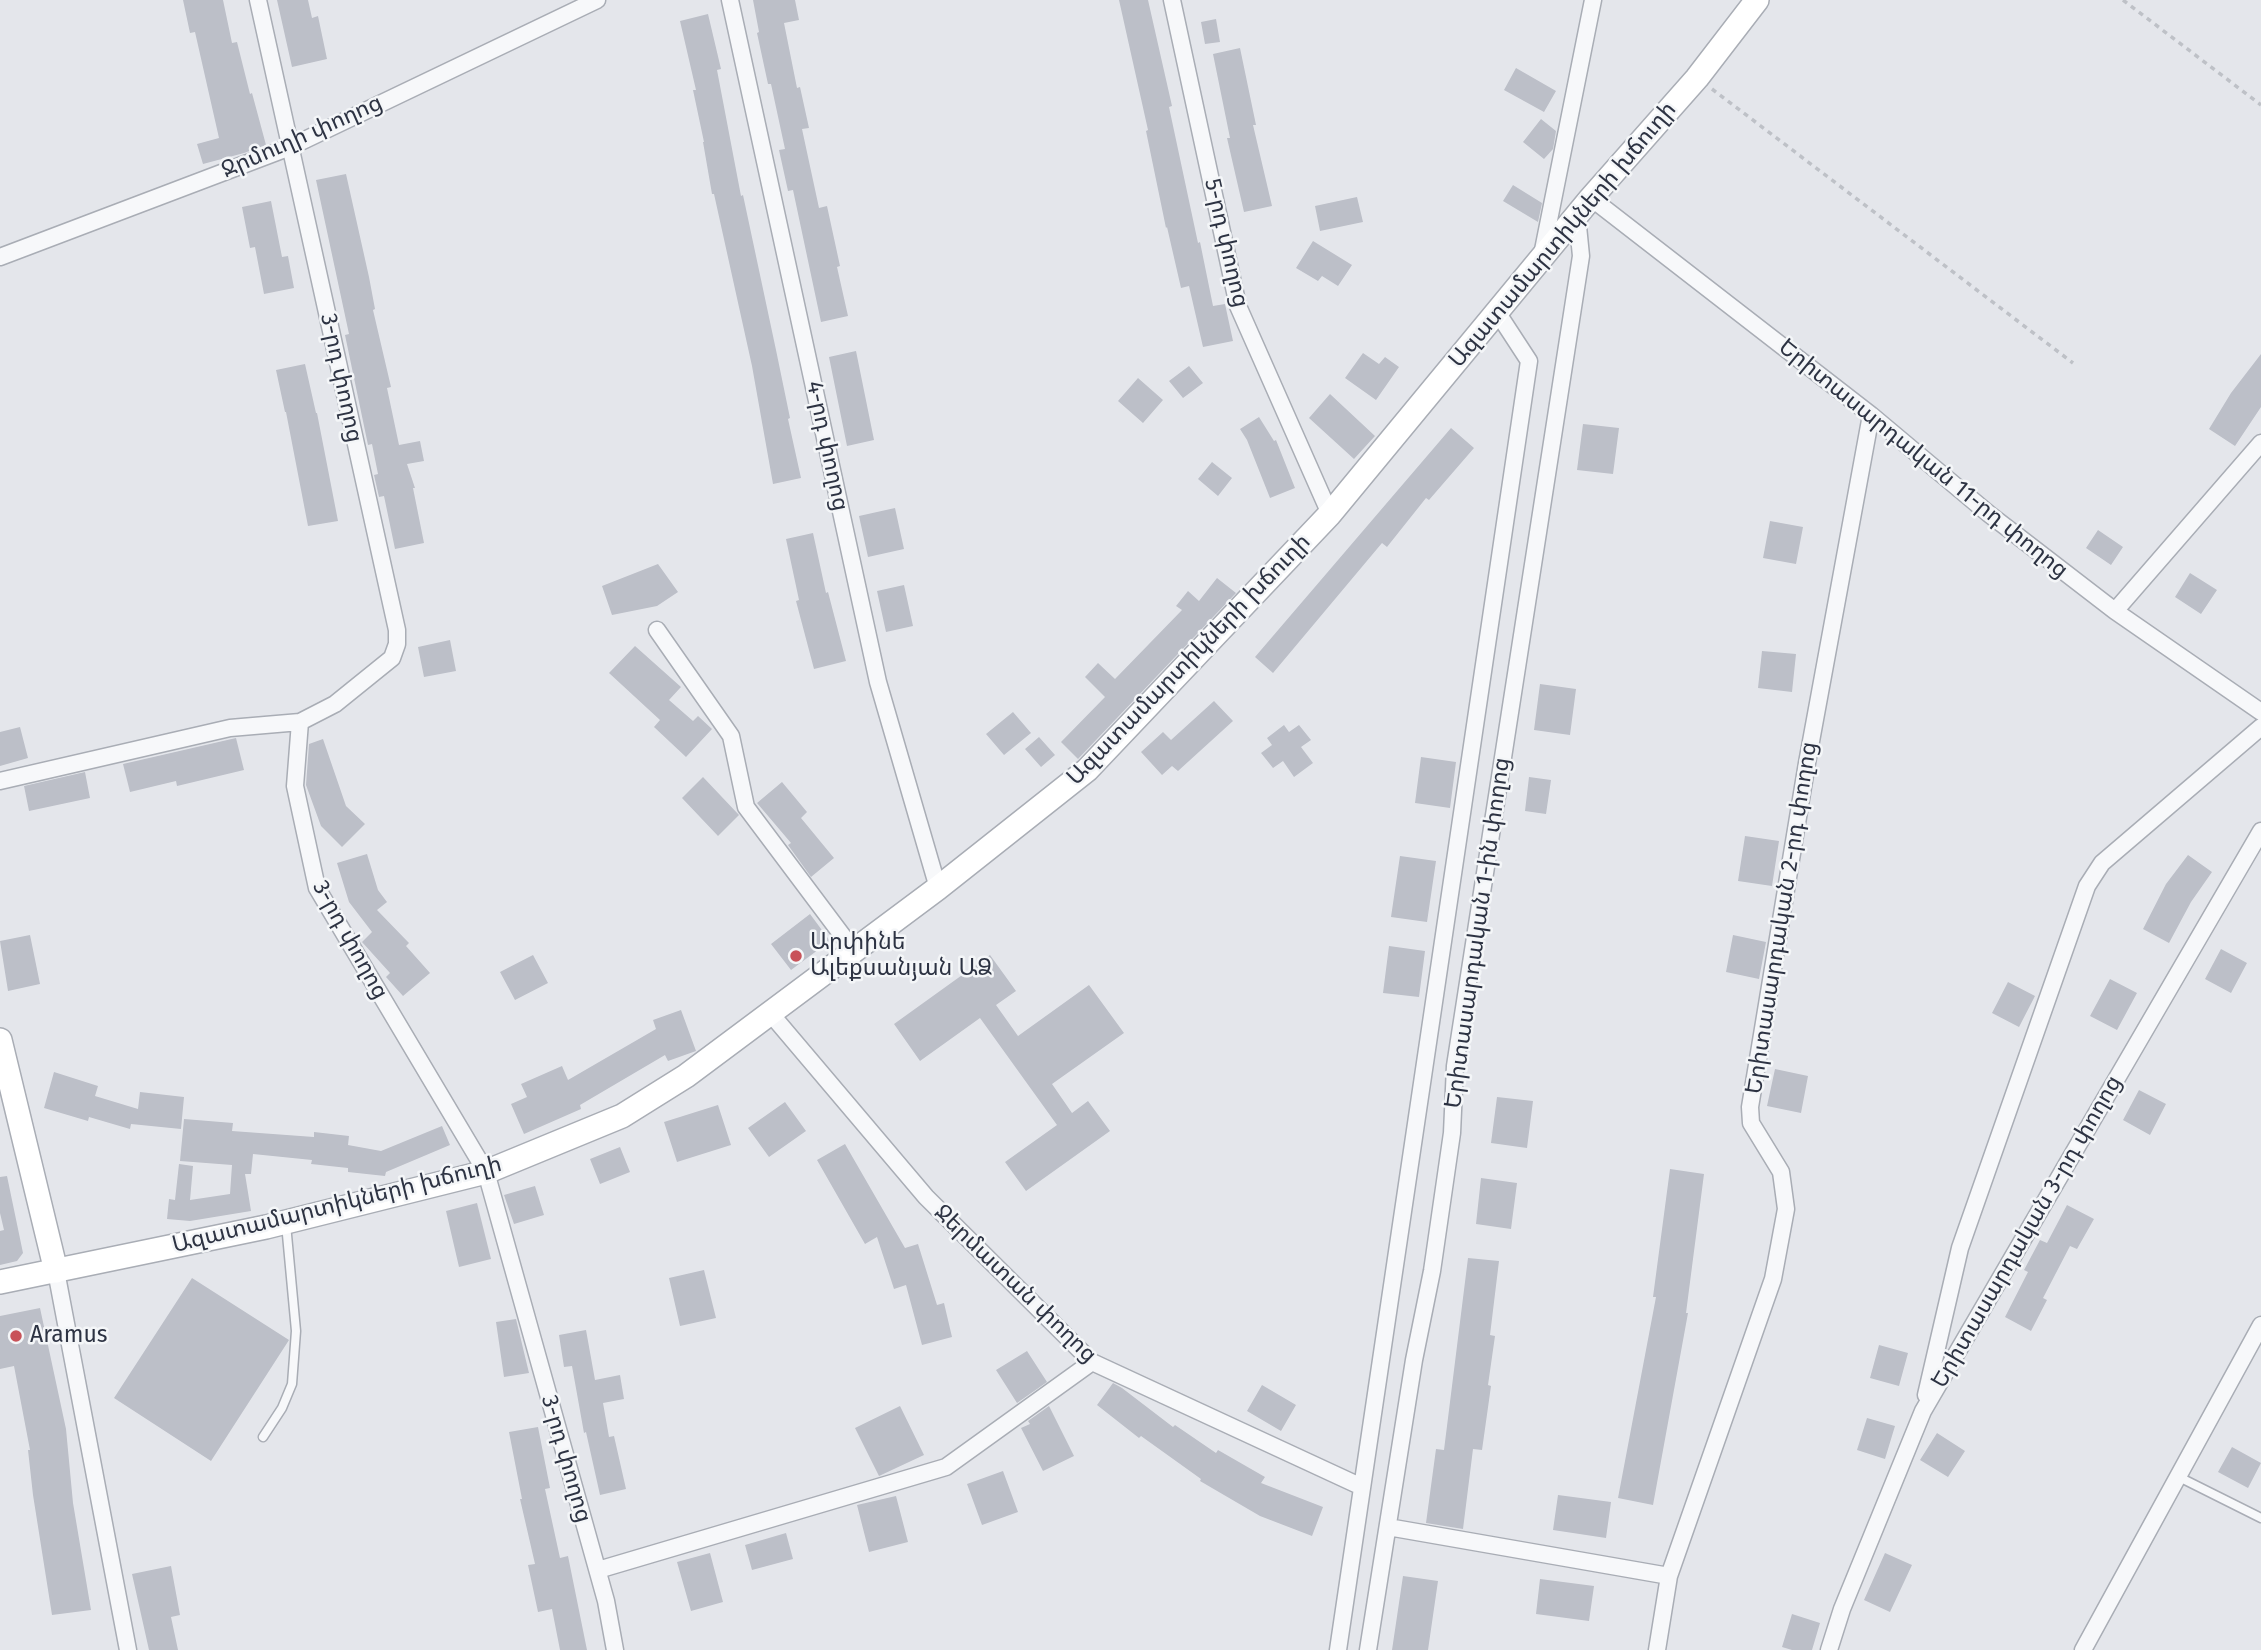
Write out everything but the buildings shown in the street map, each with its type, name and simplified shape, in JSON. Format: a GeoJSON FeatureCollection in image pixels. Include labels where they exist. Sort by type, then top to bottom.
{"type":"FeatureCollection","features":[{"type":"Feature","properties":{"kind":"main road","name":"Ազատամարտիկների խճուղի"},"geometry":{"type":"LineString","coordinates":[[0,1282],[285,1222],[486,1172],[622,1116],[686,1076],[771,1014],[939,888],[1087,769],[1330,514],[1584,207],[1697,78],[1756,0]]}},
{"type":"Feature","properties":{"kind":"main road"},"geometry":{"type":"LineString","coordinates":[[1,1046],[56,1271]]}},
{"type":"Feature","properties":{"kind":"street","name":"3-րդ փողոց"},"geometry":{"type":"LineString","coordinates":[[258,0],[397,630],[397,644],[392,658],[335,704],[300,722],[295,786],[317,888],[486,1172],[598,1570],[615,1650]]}},
{"type":"Feature","properties":{"kind":"street","name":"Ջրմուղի փողոց"},"geometry":{"type":"LineString","coordinates":[[0,257],[290,147],[597,0]]}},
{"type":"Feature","properties":{"kind":"street","name":"4-րդ փողոց"},"geometry":{"type":"LineString","coordinates":[[730,0],[878,682],[939,888]]}},
{"type":"Feature","properties":{"kind":"street","name":"5-րդ փողոց"},"geometry":{"type":"LineString","coordinates":[[1172,0],[1238,306],[1330,514]]}},
{"type":"Feature","properties":{"kind":"street"},"geometry":{"type":"LineString","coordinates":[[1541,261],[1593,0]]}},
{"type":"Feature","properties":{"kind":"street","name":"Երիտասարդական 11-րդ փողոց"},"geometry":{"type":"LineString","coordinates":[[1584,207],[1871,415],[1989,514],[2115,611],[2261,712]]}},
{"type":"Feature","properties":{"kind":"street","name":"Երիտասարդական 1-ին փողոց"},"geometry":{"type":"LineString","coordinates":[[1368,1650],[1414,1360],[1432,1271],[1452,1133],[1455,1066],[1581,256],[1584,207]]}},
{"type":"Feature","properties":{"kind":"street"},"geometry":{"type":"LineString","coordinates":[[1338,1650],[1529,361],[1497,312]]}},
{"type":"Feature","properties":{"kind":"street","name":"Երիտասարդական 2-րդ փողոց"},"geometry":{"type":"LineString","coordinates":[[1657,1650],[1669,1576],[1773,1279],[1786,1209],[1781,1172],[1751,1123],[1750,1107],[1807,763],[1871,415]]}},
{"type":"Feature","properties":{"kind":"street"},"geometry":{"type":"LineString","coordinates":[[2115,611],[2261,443]]}},
{"type":"Feature","properties":{"kind":"street"},"geometry":{"type":"LineString","coordinates":[[657,630],[731,736],[746,807],[854,951]]}},
{"type":"Feature","properties":{"kind":"street"},"geometry":{"type":"LineString","coordinates":[[0,781],[230,728],[300,722]]}},
{"type":"Feature","properties":{"kind":"street"},"geometry":{"type":"LineString","coordinates":[[1923,1411],[1960,1248],[2087,886],[2102,863],[2261,727]]}},
{"type":"Feature","properties":{"kind":"street","name":"Երիտասարդական 3-րդ փողոց"},"geometry":{"type":"LineString","coordinates":[[1829,1650],[1842,1609],[1923,1411],[2261,831]]}},
{"type":"Feature","properties":{"kind":"street","name":"Ջերմատան փողոց"},"geometry":{"type":"LineString","coordinates":[[771,1014],[926,1197],[1092,1362],[1362,1487]]}},
{"type":"Feature","properties":{"kind":"street"},"geometry":{"type":"LineString","coordinates":[[56,1271],[128,1650]]}},
{"type":"Feature","properties":{"kind":"street"},"geometry":{"type":"LineString","coordinates":[[2083,1650],[2261,1325]]}},
{"type":"Feature","properties":{"kind":"street"},"geometry":{"type":"LineString","coordinates":[[598,1570],[946,1467],[1092,1362]]}},
{"type":"Feature","properties":{"kind":"street"},"geometry":{"type":"LineString","coordinates":[[1388,1527],[1669,1576]]}},
{"type":"Feature","properties":{"kind":"lane"},"geometry":{"type":"LineString","coordinates":[[263,1437],[282,1408],[292,1384],[296,1331],[285,1222]]}},
{"type":"Feature","properties":{"kind":"lane"},"geometry":{"type":"LineString","coordinates":[[2179,1477],[2261,1518]]}},
{"type":"Feature","properties":{"kind":"path"},"geometry":{"type":"LineString","coordinates":[[2123,0],[2261,105]]}},
{"type":"Feature","properties":{"kind":"path"},"geometry":{"type":"LineString","coordinates":[[1697,78],[2073,363]]}},
{"type":"Feature","properties":{"kind":"place","name":"Արփինե Ալեքսանյան ԱՁ"},"geometry":{"type":"Point","coordinates":[796,956]}},
{"type":"Feature","properties":{"kind":"place","name":"Aramus"},"geometry":{"type":"Point","coordinates":[16,1336]}}]}
